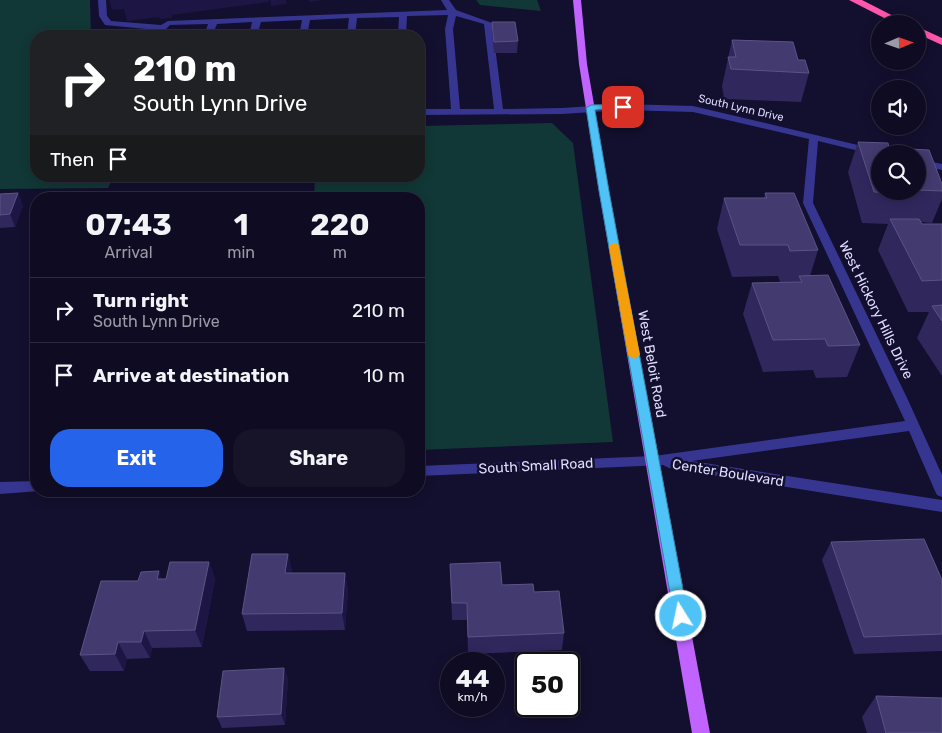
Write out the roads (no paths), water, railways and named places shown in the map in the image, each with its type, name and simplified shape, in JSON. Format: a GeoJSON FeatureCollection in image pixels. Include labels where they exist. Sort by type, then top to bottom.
{"type":"FeatureCollection","features":[{"type":"Feature","properties":{"kind":"highway"},"geometry":{"type":"LineString","coordinates":[[854,0],[885,15]]}},
{"type":"Feature","properties":{"kind":"highway"},"geometry":{"type":"LineString","coordinates":[[926,34],[942,42]]}},
{"type":"Feature","properties":{"kind":"main road","name":"West Beloit Road"},"geometry":{"type":"LineString","coordinates":[[577,0],[583,64],[604,191],[654,461],[701,733]]}},
{"type":"Feature","properties":{"kind":"street"},"geometry":{"type":"LineString","coordinates":[[102,0],[103,16],[108,23],[162,28],[168,24],[453,12],[488,23],[499,111]]}},
{"type":"Feature","properties":{"kind":"street"},"geometry":{"type":"LineString","coordinates":[[445,0],[453,12],[449,29],[456,112]]}},
{"type":"Feature","properties":{"kind":"street"},"geometry":{"type":"LineString","coordinates":[[402,30],[403,14]]}},
{"type":"Feature","properties":{"kind":"street"},"geometry":{"type":"LineString","coordinates":[[352,30],[354,16]]}},
{"type":"Feature","properties":{"kind":"street"},"geometry":{"type":"LineString","coordinates":[[304,30],[306,18]]}},
{"type":"Feature","properties":{"kind":"street"},"geometry":{"type":"LineString","coordinates":[[254,30],[257,20]]}},
{"type":"Feature","properties":{"kind":"street"},"geometry":{"type":"LineString","coordinates":[[210,30],[212,22]]}},
{"type":"Feature","properties":{"kind":"street","name":"South Lynn Drive"},"geometry":{"type":"LineString","coordinates":[[425,112],[562,111],[591,108],[692,109],[871,151]]}},
{"type":"Feature","properties":{"kind":"street","name":"West Hickory Hills Drive"},"geometry":{"type":"LineString","coordinates":[[814,137],[808,203],[913,425],[942,492]]}},
{"type":"Feature","properties":{"kind":"street"},"geometry":{"type":"LineString","coordinates":[[926,164],[942,167]]}},
{"type":"Feature","properties":{"kind":"street","name":"Center Boulevard"},"geometry":{"type":"LineString","coordinates":[[654,461],[913,425]]}},
{"type":"Feature","properties":{"kind":"street","name":"Center Boulevard"},"geometry":{"type":"LineString","coordinates":[[654,461],[942,506]]}},
{"type":"Feature","properties":{"kind":"street","name":"South Small Road"},"geometry":{"type":"LineString","coordinates":[[425,472],[654,461]]}},
{"type":"Feature","properties":{"kind":"street"},"geometry":{"type":"LineString","coordinates":[[0,488],[30,487]]}}]}
